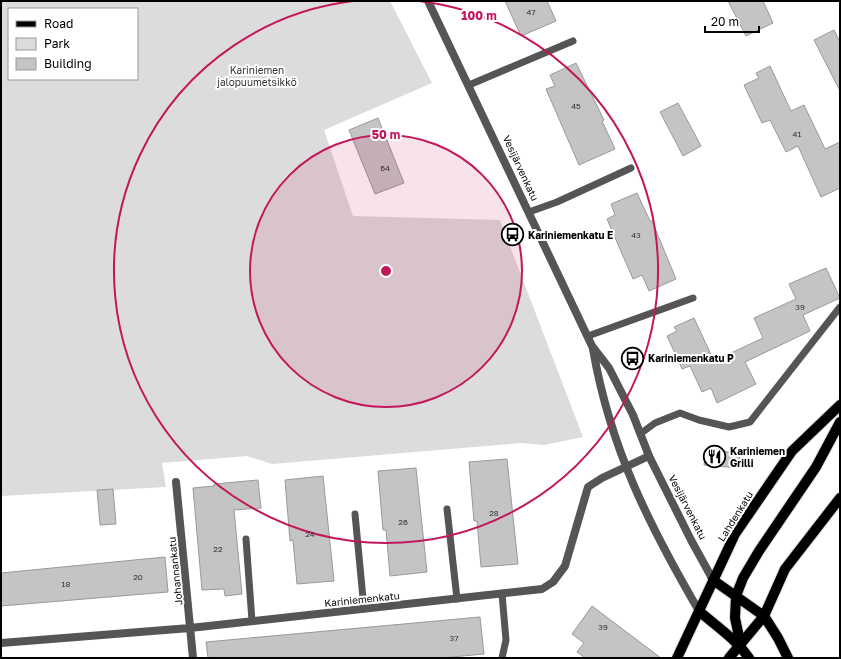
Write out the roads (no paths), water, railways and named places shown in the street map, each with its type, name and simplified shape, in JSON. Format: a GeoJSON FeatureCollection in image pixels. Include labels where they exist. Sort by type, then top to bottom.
{"type":"FeatureCollection","features":[{"type":"Feature","properties":{"kind":"main road","name":"Lahdenkatu"},"geometry":{"type":"LineString","coordinates":[[677,658],[735,534],[792,451],[840,405]]}},
{"type":"Feature","properties":{"kind":"main road"},"geometry":{"type":"LineString","coordinates":[[741,646],[735,618],[736,596],[743,578],[759,551],[816,467],[840,422]]}},
{"type":"Feature","properties":{"kind":"main road"},"geometry":{"type":"LineString","coordinates":[[729,658],[741,646],[764,616],[785,569],[840,498]]}},
{"type":"Feature","properties":{"kind":"main road","name":"Vesijärvenkatu"},"geometry":{"type":"LineString","coordinates":[[713,580],[764,616],[778,638],[788,658]]}},
{"type":"Feature","properties":{"kind":"main road","name":"Vesijärvenkatu"},"geometry":{"type":"LineString","coordinates":[[699,611],[722,632],[741,646],[749,658]]}},
{"type":"Feature","properties":{"kind":"street","name":"Vesijärvenkatu"},"geometry":{"type":"LineString","coordinates":[[428,1],[588,336],[592,346],[598,380],[609,421],[624,466],[656,534],[699,611]]}},
{"type":"Feature","properties":{"kind":"street","name":"Vesijärvenkatu"},"geometry":{"type":"LineString","coordinates":[[592,346],[609,368],[649,456],[691,540],[713,580]]}},
{"type":"Feature","properties":{"kind":"street","name":"Kariniemenkatu"},"geometry":{"type":"LineString","coordinates":[[1,644],[190,628],[542,589],[553,582],[565,566],[588,487],[624,466],[649,456]]}},
{"type":"Feature","properties":{"kind":"street","name":"Johannankatu"},"geometry":{"type":"LineString","coordinates":[[176,482],[193,658]]}},
{"type":"Feature","properties":{"kind":"lane"},"geometry":{"type":"LineString","coordinates":[[469,86],[573,41]]}},
{"type":"Feature","properties":{"kind":"lane"},"geometry":{"type":"LineString","coordinates":[[529,212],[557,202],[631,168]]}},
{"type":"Feature","properties":{"kind":"lane"},"geometry":{"type":"LineString","coordinates":[[588,336],[693,298]]}},
{"type":"Feature","properties":{"kind":"lane"},"geometry":{"type":"LineString","coordinates":[[640,434],[656,423],[680,413],[699,420],[729,427],[750,422],[840,307]]}},
{"type":"Feature","properties":{"kind":"lane"},"geometry":{"type":"LineString","coordinates":[[447,509],[457,599]]}},
{"type":"Feature","properties":{"kind":"lane"},"geometry":{"type":"LineString","coordinates":[[355,514],[364,609]]}},
{"type":"Feature","properties":{"kind":"lane"},"geometry":{"type":"LineString","coordinates":[[246,540],[252,621]]}},
{"type":"Feature","properties":{"kind":"lane"},"geometry":{"type":"LineString","coordinates":[[502,594],[506,640],[502,658]]}},
{"type":"Feature","properties":{"kind":"place","name":"Kariniemenkatu E"},"geometry":{"type":"Point","coordinates":[513,235]}},
{"type":"Feature","properties":{"kind":"place","name":"Kariniemenkatu P"},"geometry":{"type":"Point","coordinates":[633,358]}},
{"type":"Feature","properties":{"kind":"place","name":"Kariniemen Grilli"},"geometry":{"type":"Point","coordinates":[714,457]}},
{"type":"Feature","properties":{"kind":"park label","name":"Kariniemen jalopuumetsikkö"},"geometry":{"type":"Point","coordinates":[257,76]}}]}
